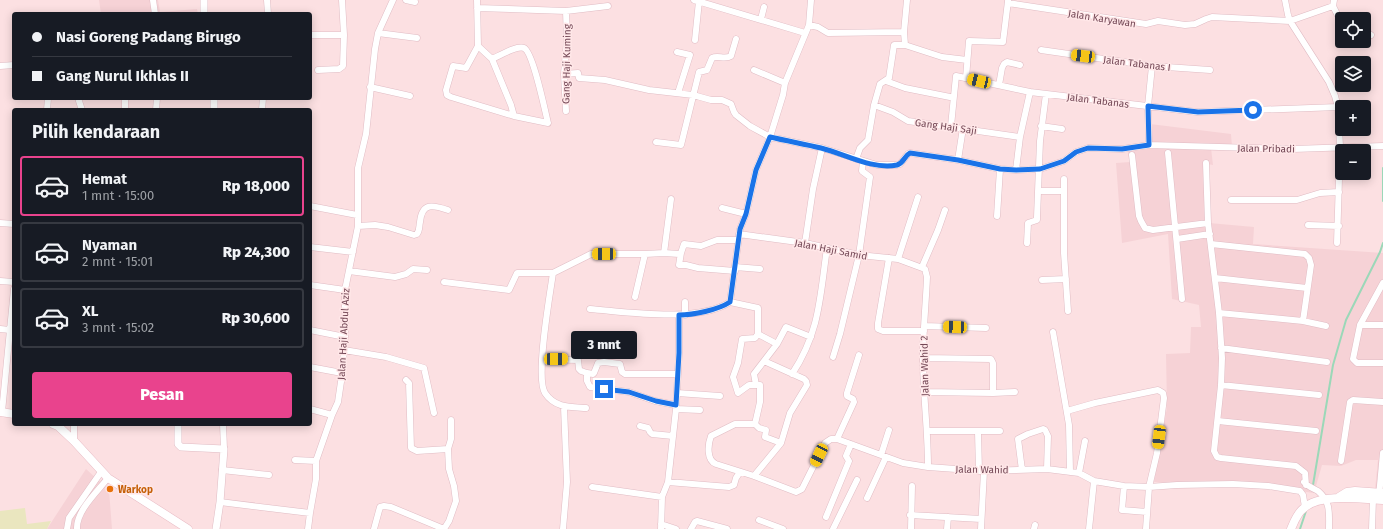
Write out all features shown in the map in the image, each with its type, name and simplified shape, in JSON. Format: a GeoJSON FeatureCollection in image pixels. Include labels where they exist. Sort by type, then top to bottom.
{"type":"FeatureCollection","features":[{"type":"Feature","properties":{"kind":"main road"},"geometry":{"type":"LineString","coordinates":[[1,412],[12,414]]}},
{"type":"Feature","properties":{"kind":"main road"},"geometry":{"type":"LineString","coordinates":[[58,426],[108,478],[188,529]]}},
{"type":"Feature","properties":{"kind":"main road"},"geometry":{"type":"LineString","coordinates":[[1291,529],[1300,511],[1307,505],[1326,499],[1338,498],[1347,492],[1355,491],[1380,497]]}},
{"type":"Feature","properties":{"kind":"street"},"geometry":{"type":"LineString","coordinates":[[153,0],[155,12]]}},
{"type":"Feature","properties":{"kind":"street"},"geometry":{"type":"LineString","coordinates":[[204,0],[204,12]]}},
{"type":"Feature","properties":{"kind":"street"},"geometry":{"type":"LineString","coordinates":[[267,0],[268,12]]}},
{"type":"Feature","properties":{"kind":"street"},"geometry":{"type":"LineString","coordinates":[[318,70],[333,70],[342,68],[344,65],[342,0]]}},
{"type":"Feature","properties":{"kind":"street","name":"Jalan Haji Abdul Aziz"},"geometry":{"type":"LineString","coordinates":[[308,529],[316,479],[316,461],[338,402],[345,337],[345,290],[354,252],[358,226],[358,168],[366,134],[370,87],[378,33],[393,0]]}},
{"type":"Feature","properties":{"kind":"street"},"geometry":{"type":"LineString","coordinates":[[406,0],[416,2]]}},
{"type":"Feature","properties":{"kind":"street"},"geometry":{"type":"LineString","coordinates":[[477,0],[478,46],[466,68],[453,66],[446,90],[447,95],[514,116],[548,123],[532,61],[526,49],[522,47],[516,48],[492,58]]}},
{"type":"Feature","properties":{"kind":"street"},"geometry":{"type":"LineString","coordinates":[[730,302],[739,237],[756,170],[770,137],[783,95],[785,83],[809,25],[811,0]]}},
{"type":"Feature","properties":{"kind":"street"},"geometry":{"type":"LineString","coordinates":[[905,45],[904,32],[907,0]]}},
{"type":"Feature","properties":{"kind":"street"},"geometry":{"type":"LineString","coordinates":[[1285,0],[1290,21],[1329,82],[1336,100]]}},
{"type":"Feature","properties":{"kind":"street"},"geometry":{"type":"LineString","coordinates":[[695,40],[697,1],[805,33]]}},
{"type":"Feature","properties":{"kind":"street"},"geometry":{"type":"LineString","coordinates":[[966,78],[970,41],[1003,42],[1008,2]]}},
{"type":"Feature","properties":{"kind":"street","name":"Jalan Karyawan"},"geometry":{"type":"LineString","coordinates":[[1008,2],[1146,24],[1158,21],[1185,25],[1196,24],[1206,18],[1212,17],[1290,21]]}},
{"type":"Feature","properties":{"kind":"street"},"geometry":{"type":"LineString","coordinates":[[1290,21],[1333,3]]}},
{"type":"Feature","properties":{"kind":"street"},"geometry":{"type":"LineString","coordinates":[[566,11],[608,6]]}},
{"type":"Feature","properties":{"kind":"street"},"geometry":{"type":"LineString","coordinates":[[761,19],[764,7]]}},
{"type":"Feature","properties":{"kind":"street","name":"Gang Haji Kuming"},"geometry":{"type":"LineString","coordinates":[[477,8],[566,11],[567,40],[564,74],[566,111]]}},
{"type":"Feature","properties":{"kind":"street"},"geometry":{"type":"LineString","coordinates":[[809,25],[818,27],[828,32],[904,32]]}},
{"type":"Feature","properties":{"kind":"street"},"geometry":{"type":"LineString","coordinates":[[378,33],[417,38]]}},
{"type":"Feature","properties":{"kind":"street"},"geometry":{"type":"LineString","coordinates":[[312,35],[344,35]]}},
{"type":"Feature","properties":{"kind":"street"},"geometry":{"type":"LineString","coordinates":[[656,142],[681,145],[699,72],[708,69],[712,58],[727,58],[731,56],[736,39]]}},
{"type":"Feature","properties":{"kind":"street"},"geometry":{"type":"LineString","coordinates":[[833,357],[859,255],[870,177],[862,170],[860,148],[868,140],[874,105],[880,84],[889,78],[894,46],[905,45],[942,57],[967,60]]}},
{"type":"Feature","properties":{"kind":"street"},"geometry":{"type":"LineString","coordinates":[[478,46],[492,58],[514,116]]}},
{"type":"Feature","properties":{"kind":"street","name":"Jalan Tabanas I"},"geometry":{"type":"LineString","coordinates":[[1041,50],[1152,66],[1210,70]]}},
{"type":"Feature","properties":{"kind":"street"},"geometry":{"type":"LineString","coordinates":[[677,52],[690,55],[678,93]]}},
{"type":"Feature","properties":{"kind":"street"},"geometry":{"type":"LineString","coordinates":[[999,85],[1004,64],[1007,62],[1020,65]]}},
{"type":"Feature","properties":{"kind":"street"},"geometry":{"type":"LineString","coordinates":[[0,66],[12,65]]}},
{"type":"Feature","properties":{"kind":"street"},"geometry":{"type":"LineString","coordinates":[[1149,145],[1148,106],[1152,66]]}},
{"type":"Feature","properties":{"kind":"street"},"geometry":{"type":"LineString","coordinates":[[754,70],[785,83]]}},
{"type":"Feature","properties":{"kind":"street"},"geometry":{"type":"LineString","coordinates":[[564,74],[578,73],[579,78],[605,80],[649,90],[693,95],[711,100],[727,101],[731,104],[736,115],[750,126],[770,137],[822,148],[860,160]]}},
{"type":"Feature","properties":{"kind":"street","name":"Jalan Tabanas"},"geometry":{"type":"LineString","coordinates":[[951,126],[956,76],[1030,92],[1198,112],[1335,107]]}},
{"type":"Feature","properties":{"kind":"street"},"geometry":{"type":"LineString","coordinates":[[886,81],[905,88],[950,97]]}},
{"type":"Feature","properties":{"kind":"street"},"geometry":{"type":"LineString","coordinates":[[370,87],[410,96]]}},
{"type":"Feature","properties":{"kind":"street"},"geometry":{"type":"LineString","coordinates":[[1016,170],[1020,137],[1030,92]]}},
{"type":"Feature","properties":{"kind":"street"},"geometry":{"type":"LineString","coordinates":[[1027,243],[1028,223],[1037,220],[1041,126],[1046,94]]}},
{"type":"Feature","properties":{"kind":"street"},"geometry":{"type":"LineString","coordinates":[[79,101],[81,108]]}},
{"type":"Feature","properties":{"kind":"street","name":"Gang Haji Saji"},"geometry":{"type":"LineString","coordinates":[[874,105],[893,112],[908,121],[1020,137]]}},
{"type":"Feature","properties":{"kind":"street"},"geometry":{"type":"LineString","coordinates":[[1041,126],[1062,129]]}},
{"type":"Feature","properties":{"kind":"street"},"geometry":{"type":"LineString","coordinates":[[958,160],[963,128]]}},
{"type":"Feature","properties":{"kind":"street","name":"Jalan Pribadi"},"geometry":{"type":"LineString","coordinates":[[860,160],[877,165],[896,165],[900,164],[910,153],[958,160],[1000,169],[1016,170],[1040,169],[1064,161],[1076,152],[1088,148],[1122,149],[1149,145],[1293,149],[1335,147]]}},
{"type":"Feature","properties":{"kind":"street","name":"Jalan Pribadi"},"geometry":{"type":"LineString","coordinates":[[1371,146],[1383,146]]}},
{"type":"Feature","properties":{"kind":"street"},"geometry":{"type":"LineString","coordinates":[[804,242],[822,148]]}},
{"type":"Feature","properties":{"kind":"street"},"geometry":{"type":"LineString","coordinates":[[1168,153],[1182,299]]}},
{"type":"Feature","properties":{"kind":"street"},"geometry":{"type":"LineString","coordinates":[[1132,155],[1139,216],[1143,226],[1147,229],[1153,230],[1208,223]]}},
{"type":"Feature","properties":{"kind":"street"},"geometry":{"type":"LineString","coordinates":[[1206,163],[1208,223],[1219,313],[1222,358],[1218,421],[1214,451],[1217,457],[1221,458],[1296,466],[1299,468],[1302,479],[1306,485],[1317,490],[1326,499],[1329,511],[1329,529]]}},
{"type":"Feature","properties":{"kind":"street"},"geometry":{"type":"LineString","coordinates":[[997,216],[1000,169]]}},
{"type":"Feature","properties":{"kind":"street"},"geometry":{"type":"LineString","coordinates":[[1064,179],[1064,253],[1068,311]]}},
{"type":"Feature","properties":{"kind":"street"},"geometry":{"type":"LineString","coordinates":[[1337,243],[1339,226],[1339,180]]}},
{"type":"Feature","properties":{"kind":"street"},"geometry":{"type":"LineString","coordinates":[[1039,191],[1063,191]]}},
{"type":"Feature","properties":{"kind":"street"},"geometry":{"type":"LineString","coordinates":[[1231,200],[1297,200],[1320,193],[1339,192]]}},
{"type":"Feature","properties":{"kind":"street"},"geometry":{"type":"LineString","coordinates":[[898,259],[918,198]]}},
{"type":"Feature","properties":{"kind":"street"},"geometry":{"type":"LineString","coordinates":[[664,253],[672,199]]}},
{"type":"Feature","properties":{"kind":"street"},"geometry":{"type":"LineString","coordinates":[[312,206],[357,214]]}},
{"type":"Feature","properties":{"kind":"street"},"geometry":{"type":"LineString","coordinates":[[358,226],[388,226],[414,235],[419,231],[421,214],[428,206],[435,206],[448,210]]}},
{"type":"Feature","properties":{"kind":"street"},"geometry":{"type":"LineString","coordinates":[[722,208],[746,214]]}},
{"type":"Feature","properties":{"kind":"street"},"geometry":{"type":"LineString","coordinates":[[922,267],[945,210]]}},
{"type":"Feature","properties":{"kind":"street"},"geometry":{"type":"LineString","coordinates":[[0,223],[12,224]]}},
{"type":"Feature","properties":{"kind":"street"},"geometry":{"type":"LineString","coordinates":[[1308,225],[1339,226]]}},
{"type":"Feature","properties":{"kind":"street"},"geometry":{"type":"LineString","coordinates":[[1177,239],[1210,234]]}},
{"type":"Feature","properties":{"kind":"street","name":"Jalan Haji Samid"},"geometry":{"type":"LineString","coordinates":[[681,253],[684,244],[701,246],[717,240],[739,237],[804,242],[859,255],[898,259],[922,267]]}},
{"type":"Feature","properties":{"kind":"street"},"geometry":{"type":"LineString","coordinates":[[1211,244],[1305,254],[1309,258],[1311,266],[1303,322]]}},
{"type":"Feature","properties":{"kind":"street"},"geometry":{"type":"LineString","coordinates":[[312,247],[354,252]]}},
{"type":"Feature","properties":{"kind":"street"},"geometry":{"type":"LineString","coordinates":[[792,374],[803,358],[811,337],[820,304],[827,248]]}},
{"type":"Feature","properties":{"kind":"street"},"geometry":{"type":"LineString","coordinates":[[444,282],[509,290],[517,273],[553,273],[591,254],[681,253],[679,265],[698,268],[760,269]]}},
{"type":"Feature","properties":{"kind":"street"},"geometry":{"type":"LineString","coordinates":[[635,297],[645,254]]}},
{"type":"Feature","properties":{"kind":"street"},"geometry":{"type":"LineString","coordinates":[[889,258],[878,329],[883,331],[986,328]]}},
{"type":"Feature","properties":{"kind":"street","name":"Jalan Wahid 2"},"geometry":{"type":"LineString","coordinates":[[922,267],[925,269],[927,277],[923,358],[928,467]]}},
{"type":"Feature","properties":{"kind":"street"},"geometry":{"type":"LineString","coordinates":[[349,271],[395,277],[413,270],[427,270]]}},
{"type":"Feature","properties":{"kind":"street"},"geometry":{"type":"LineString","coordinates":[[553,273],[541,366],[544,392],[553,401],[564,407],[586,408]]}},
{"type":"Feature","properties":{"kind":"street"},"geometry":{"type":"LineString","coordinates":[[1215,278],[1307,288]]}},
{"type":"Feature","properties":{"kind":"street"},"geometry":{"type":"LineString","coordinates":[[1042,280],[1066,279]]}},
{"type":"Feature","properties":{"kind":"street"},"geometry":{"type":"LineString","coordinates":[[0,281],[12,282]]}},
{"type":"Feature","properties":{"kind":"street"},"geometry":{"type":"LineString","coordinates":[[1383,283],[1381,290],[1360,325],[1353,360],[1357,363],[1383,363]]}},
{"type":"Feature","properties":{"kind":"street"},"geometry":{"type":"LineString","coordinates":[[312,285],[345,290]]}},
{"type":"Feature","properties":{"kind":"street"},"geometry":{"type":"LineString","coordinates":[[676,529],[661,527],[662,497],[668,482],[676,407],[682,315],[685,302]]}},
{"type":"Feature","properties":{"kind":"street"},"geometry":{"type":"LineString","coordinates":[[590,309],[682,315],[712,309],[730,302],[758,308],[758,334],[755,338],[742,339],[734,377],[738,392],[749,385],[760,385],[760,402],[755,424]]}},
{"type":"Feature","properties":{"kind":"street"},"geometry":{"type":"LineString","coordinates":[[1,412],[12,310]]}},
{"type":"Feature","properties":{"kind":"street"},"geometry":{"type":"LineString","coordinates":[[1219,313],[1326,326]]}},
{"type":"Feature","properties":{"kind":"street"},"geometry":{"type":"LineString","coordinates":[[1360,325],[1383,325]]}},
{"type":"Feature","properties":{"kind":"street"},"geometry":{"type":"LineString","coordinates":[[756,385],[754,374],[777,344],[786,327],[811,337]]}},
{"type":"Feature","properties":{"kind":"street"},"geometry":{"type":"LineString","coordinates":[[0,329],[10,330]]}},
{"type":"Feature","properties":{"kind":"street"},"geometry":{"type":"LineString","coordinates":[[312,330],[345,337]]}},
{"type":"Feature","properties":{"kind":"street"},"geometry":{"type":"LineString","coordinates":[[1053,332],[1067,411],[1070,447],[1070,472]]}},
{"type":"Feature","properties":{"kind":"street"},"geometry":{"type":"LineString","coordinates":[[758,334],[777,344]]}},
{"type":"Feature","properties":{"kind":"street"},"geometry":{"type":"LineString","coordinates":[[1221,348],[1327,362]]}},
{"type":"Feature","properties":{"kind":"street"},"geometry":{"type":"LineString","coordinates":[[344,350],[386,357],[424,368],[434,413]]}},
{"type":"Feature","properties":{"kind":"street"},"geometry":{"type":"LineString","coordinates":[[781,443],[765,437],[766,430],[759,428],[755,424],[735,424],[711,436],[709,453],[712,462],[799,492],[802,489],[825,443],[831,439],[837,439],[854,402],[853,399],[847,396],[847,393],[859,355]]}},
{"type":"Feature","properties":{"kind":"street"},"geometry":{"type":"LineString","coordinates":[[923,358],[992,360],[993,393]]}},
{"type":"Feature","properties":{"kind":"street"},"geometry":{"type":"LineString","coordinates":[[542,359],[578,360],[579,369],[581,371],[593,374],[598,363],[604,362],[620,364],[622,372],[625,374],[678,374]]}},
{"type":"Feature","properties":{"kind":"street"},"geometry":{"type":"LineString","coordinates":[[754,476],[781,443],[790,413],[807,385],[806,380],[764,361]]}},
{"type":"Feature","properties":{"kind":"street"},"geometry":{"type":"LineString","coordinates":[[312,368],[342,373]]}},
{"type":"Feature","properties":{"kind":"street"},"geometry":{"type":"LineString","coordinates":[[587,373],[587,382],[590,387],[629,392],[676,407],[700,410]]}},
{"type":"Feature","properties":{"kind":"street"},"geometry":{"type":"LineString","coordinates":[[406,380],[409,383],[411,448],[417,451],[448,449]]}},
{"type":"Feature","properties":{"kind":"street"},"geometry":{"type":"LineString","coordinates":[[1221,385],[1318,394]]}},
{"type":"Feature","properties":{"kind":"street"},"geometry":{"type":"LineString","coordinates":[[1067,411],[1095,403],[1152,391],[1161,391],[1164,398],[1157,452],[1149,487],[1146,529]]}},
{"type":"Feature","properties":{"kind":"street"},"geometry":{"type":"LineString","coordinates":[[924,392],[1015,392]]}},
{"type":"Feature","properties":{"kind":"street"},"geometry":{"type":"LineString","coordinates":[[677,393],[720,396]]}},
{"type":"Feature","properties":{"kind":"street"},"geometry":{"type":"LineString","coordinates":[[1341,461],[1351,401],[1383,402]]}},
{"type":"Feature","properties":{"kind":"street"},"geometry":{"type":"LineString","coordinates":[[563,529],[567,482],[564,407]]}},
{"type":"Feature","properties":{"kind":"street"},"geometry":{"type":"LineString","coordinates":[[312,410],[332,415]]}},
{"type":"Feature","properties":{"kind":"street"},"geometry":{"type":"LineString","coordinates":[[374,529],[380,507],[384,506],[391,507],[444,529],[449,521],[456,501],[454,486],[449,469],[448,449],[451,438],[451,420]]}},
{"type":"Feature","properties":{"kind":"street"},"geometry":{"type":"LineString","coordinates":[[1218,421],[1316,431]]}},
{"type":"Feature","properties":{"kind":"street"},"geometry":{"type":"LineString","coordinates":[[74,426],[74,441]]}},
{"type":"Feature","properties":{"kind":"street"},"geometry":{"type":"LineString","coordinates":[[178,426],[178,444],[181,448],[224,449]]}},
{"type":"Feature","properties":{"kind":"street"},"geometry":{"type":"LineString","coordinates":[[216,529],[220,502],[224,449],[223,426]]}},
{"type":"Feature","properties":{"kind":"street"},"geometry":{"type":"LineString","coordinates":[[640,426],[648,428],[652,434],[673,436]]}},
{"type":"Feature","properties":{"kind":"street"},"geometry":{"type":"LineString","coordinates":[[1022,470],[1018,439],[1043,429],[1048,436],[1047,469]]}},
{"type":"Feature","properties":{"kind":"street"},"geometry":{"type":"LineString","coordinates":[[867,498],[883,456],[889,430]]}},
{"type":"Feature","properties":{"kind":"street"},"geometry":{"type":"LineString","coordinates":[[927,431],[1000,431]]}},
{"type":"Feature","properties":{"kind":"street"},"geometry":{"type":"LineString","coordinates":[[978,432],[982,471],[981,529]]}},
{"type":"Feature","properties":{"kind":"street","name":"Jalan Wahid"},"geometry":{"type":"LineString","coordinates":[[837,439],[883,456],[928,467],[982,471],[1047,469],[1079,473],[1094,481],[1124,486],[1149,487],[1233,484],[1268,486],[1300,491],[1307,505]]}},
{"type":"Feature","properties":{"kind":"street"},"geometry":{"type":"LineString","coordinates":[[1079,473],[1085,441]]}},
{"type":"Feature","properties":{"kind":"street"},"geometry":{"type":"LineString","coordinates":[[826,518],[848,461],[846,456],[852,444]]}},
{"type":"Feature","properties":{"kind":"street"},"geometry":{"type":"LineString","coordinates":[[1373,529],[1380,497],[1383,454]]}},
{"type":"Feature","properties":{"kind":"street"},"geometry":{"type":"LineString","coordinates":[[294,460],[316,461]]}},
{"type":"Feature","properties":{"kind":"street"},"geometry":{"type":"LineString","coordinates":[[222,470],[269,475]]}},
{"type":"Feature","properties":{"kind":"street"},"geometry":{"type":"LineString","coordinates":[[67,529],[69,518],[101,472]]}},
{"type":"Feature","properties":{"kind":"street"},"geometry":{"type":"LineString","coordinates":[[668,482],[729,487],[734,485],[740,472]]}},
{"type":"Feature","properties":{"kind":"street"},"geometry":{"type":"LineString","coordinates":[[77,529],[79,517],[108,478]]}},
{"type":"Feature","properties":{"kind":"street"},"geometry":{"type":"LineString","coordinates":[[833,529],[857,480]]}},
{"type":"Feature","properties":{"kind":"street"},"geometry":{"type":"LineString","coordinates":[[1088,529],[1094,481]]}},
{"type":"Feature","properties":{"kind":"street"},"geometry":{"type":"LineString","coordinates":[[910,529],[912,486]]}},
{"type":"Feature","properties":{"kind":"street"},"geometry":{"type":"LineString","coordinates":[[1124,486],[1122,510],[1147,512]]}},
{"type":"Feature","properties":{"kind":"street"},"geometry":{"type":"LineString","coordinates":[[592,487],[662,497]]}},
{"type":"Feature","properties":{"kind":"street"},"geometry":{"type":"LineString","coordinates":[[220,502],[310,513]]}},
{"type":"Feature","properties":{"kind":"street"},"geometry":{"type":"LineString","coordinates":[[72,514],[79,517]]}},
{"type":"Feature","properties":{"kind":"street"},"geometry":{"type":"LineString","coordinates":[[910,515],[981,519]]}},
{"type":"Feature","properties":{"kind":"street"},"geometry":{"type":"LineString","coordinates":[[947,529],[948,517]]}},
{"type":"Feature","properties":{"kind":"street"},"geometry":{"type":"LineString","coordinates":[[759,520],[783,529]]}},
{"type":"Feature","properties":{"kind":"street"},"geometry":{"type":"LineString","coordinates":[[691,529],[697,521],[727,529]]}},
{"type":"Feature","properties":{"kind":"shaded area"},"geometry":{"type":"Polygon","coordinates":[[[99,0],[158,0],[160,12],[101,12],[99,0]]]}},
{"type":"Feature","properties":{"kind":"shaded area"},"geometry":{"type":"Polygon","coordinates":[[[197,9],[198,12],[160,12],[197,9]]]}},
{"type":"Feature","properties":{"kind":"shaded area"},"geometry":{"type":"Polygon","coordinates":[[[1150,124],[1231,134],[1232,147],[1211,148],[1213,165],[1207,164],[1209,223],[1254,227],[1253,244],[1383,253],[1383,490],[1375,490],[1378,460],[1356,460],[1341,466],[1322,465],[1314,493],[1229,482],[1209,485],[1154,482],[1167,407],[1166,354],[1190,353],[1191,327],[1201,327],[1199,305],[1172,299],[1168,234],[1122,243],[1116,163],[1130,162],[1128,152],[1147,149],[1150,124]]]}},
{"type":"Feature","properties":{"kind":"shaded area"},"geometry":{"type":"Polygon","coordinates":[[[86,469],[109,490],[112,529],[47,529],[86,469]]]}},
{"type":"Feature","properties":{"kind":"shaded area"},"geometry":{"type":"Polygon","coordinates":[[[25,508],[27,524],[51,521],[47,529],[0,529],[0,511],[25,508]]]}},
{"type":"Feature","properties":{"kind":"waterway"},"geometry":{"type":"LineString","coordinates":[[1383,168],[1383,201]]}},
{"type":"Feature","properties":{"kind":"waterway"},"geometry":{"type":"LineString","coordinates":[[1313,485],[1333,365],[1346,320],[1383,243]]}},
{"type":"Feature","properties":{"kind":"waterway"},"geometry":{"type":"LineString","coordinates":[[1300,529],[1306,511]]}},
{"type":"Feature","properties":{"kind":"place","name":"Warkop"},"geometry":{"type":"Point","coordinates":[110,489]}},
{"type":"Feature","properties":{"kind":"route"},"geometry":{"type":"LineString","coordinates":[[604,389],[629,392],[656,401],[676,405],[679,353],[679,315],[712,309],[730,302],[740,229],[746,214],[756,170],[770,137],[822,148],[877,165],[900,164],[910,153],[958,160],[1000,169],[1040,169],[1064,161],[1076,152],[1088,148],[1122,149],[1149,145],[1148,106],[1198,112],[1253,110]]}}]}
